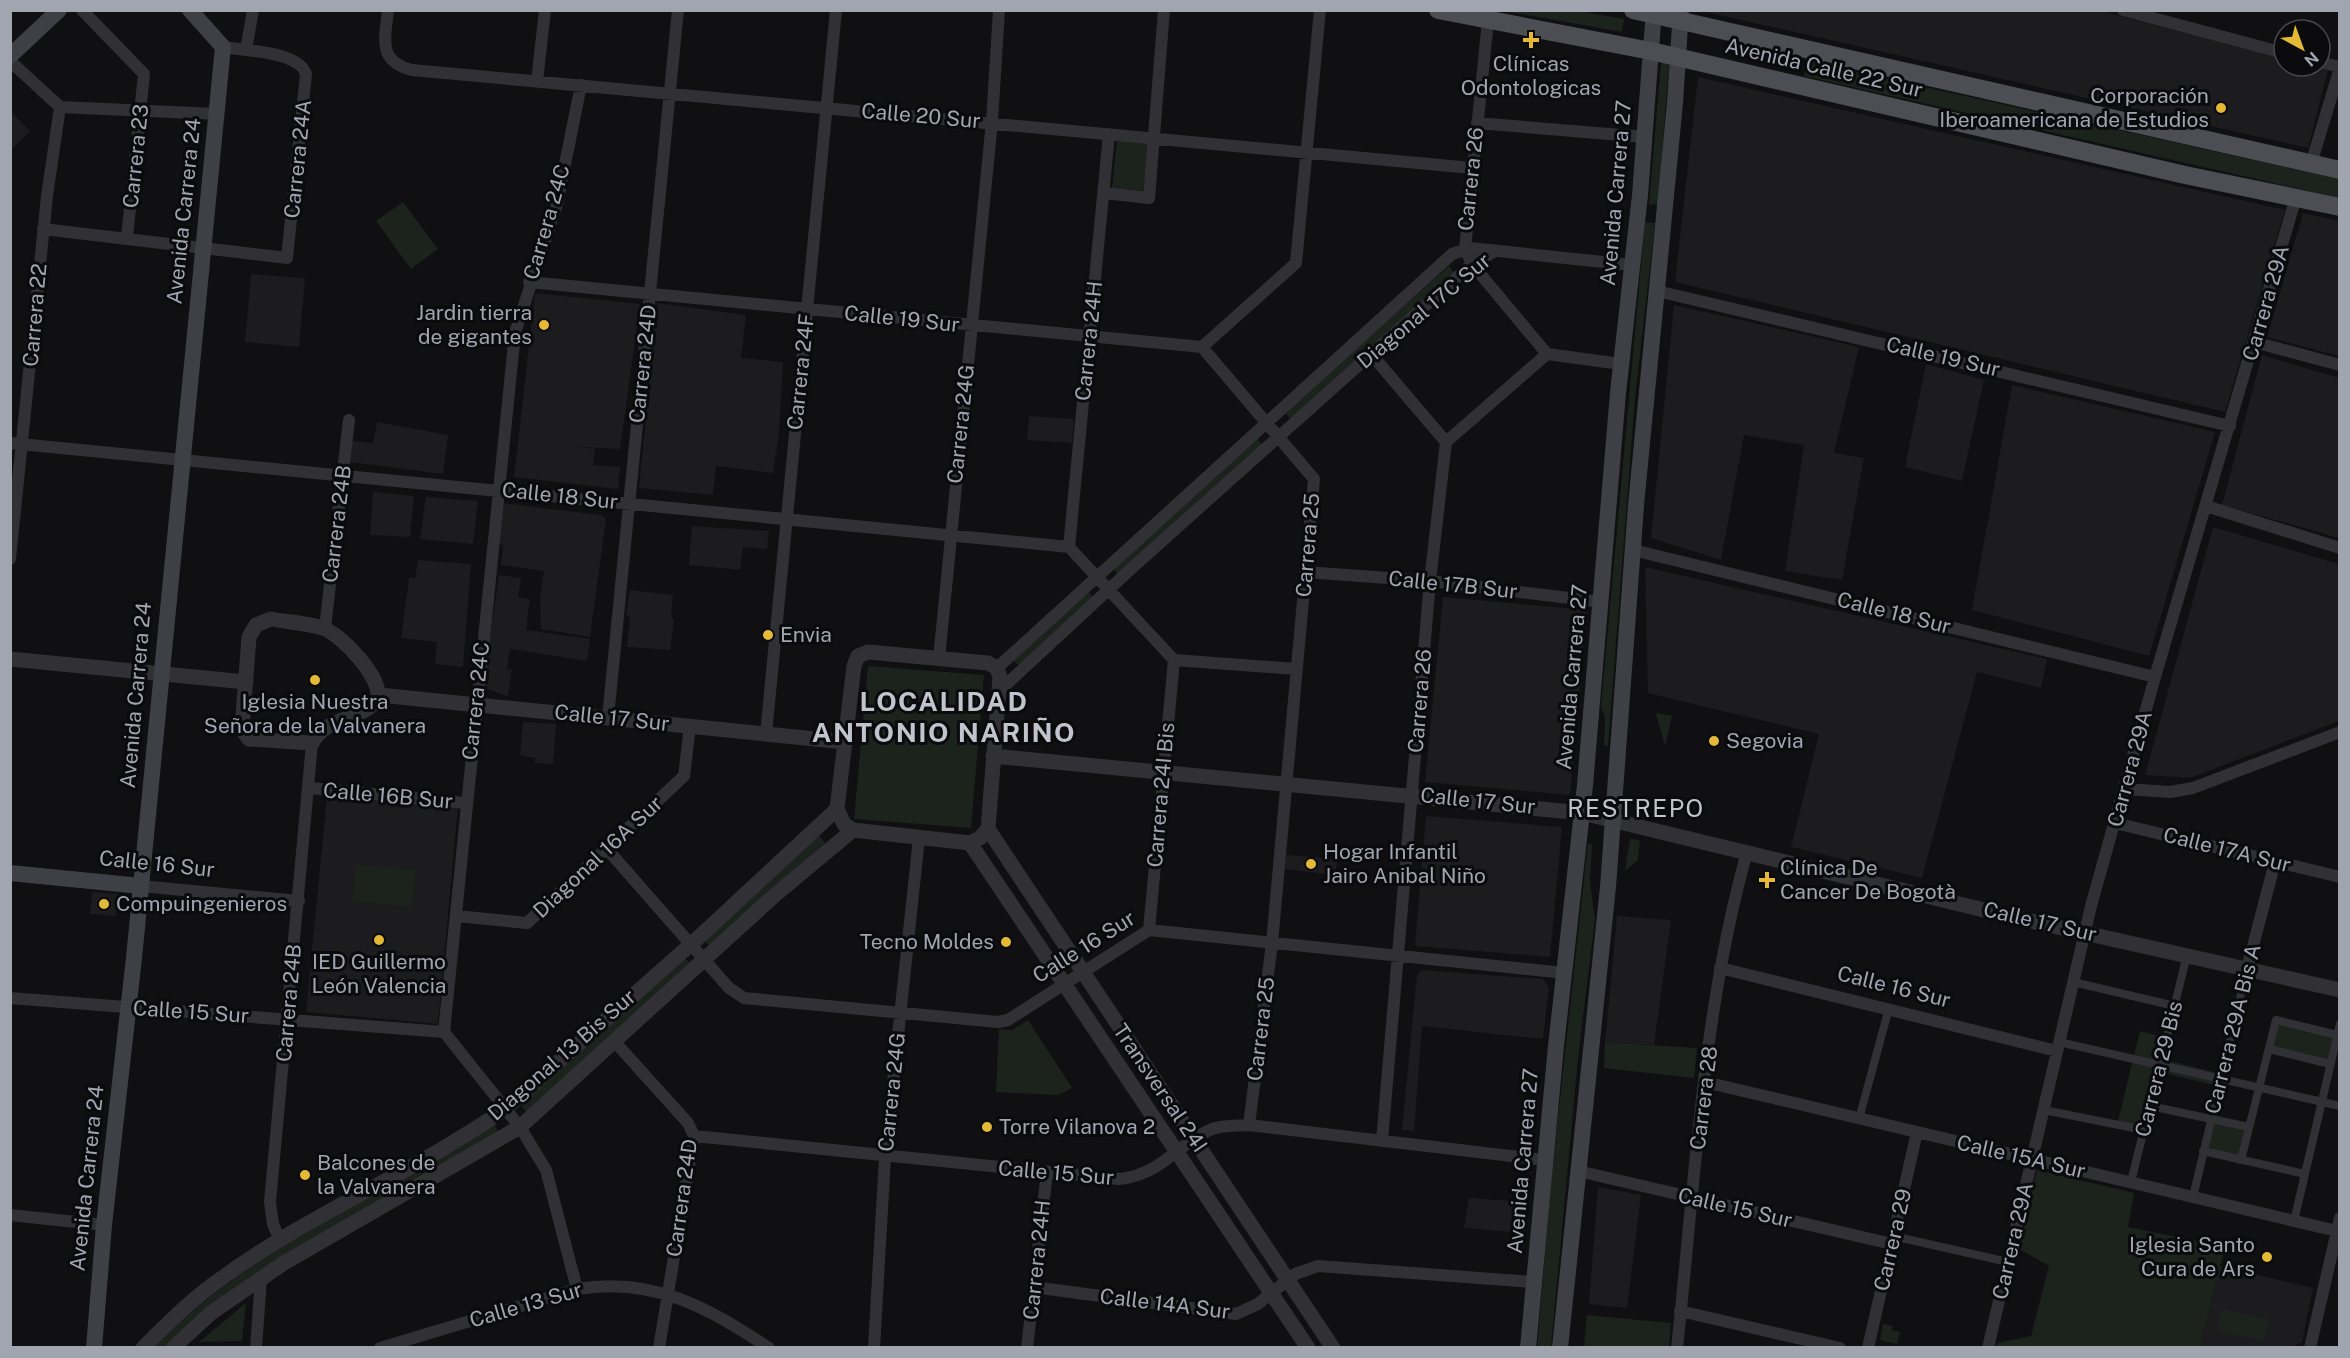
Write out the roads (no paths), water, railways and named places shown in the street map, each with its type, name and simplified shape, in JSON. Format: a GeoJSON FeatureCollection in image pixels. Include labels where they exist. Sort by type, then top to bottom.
{"type":"FeatureCollection","features":[{"type":"Feature","properties":{"kind":"main road"},"geometry":{"type":"LineString","coordinates":[[10,56],[59,10]]}},
{"type":"Feature","properties":{"kind":"main road"},"geometry":{"type":"LineString","coordinates":[[190,10],[223,47]]}},
{"type":"Feature","properties":{"kind":"main road","name":"Avenida Calle 22 Sur"},"geometry":{"type":"LineString","coordinates":[[1438,10],[1651,51],[2185,175],[2340,207]]}},
{"type":"Feature","properties":{"kind":"main road","name":"Avenida Calle 22 Sur"},"geometry":{"type":"LineString","coordinates":[[1633,10],[1681,16],[2340,170]]}},
{"type":"Feature","properties":{"kind":"main road","name":"Avenida Carrera 27"},"geometry":{"type":"LineString","coordinates":[[1528,1347],[1602,602],[1622,364],[1645,137],[1654,13]]}},
{"type":"Feature","properties":{"kind":"main road"},"geometry":{"type":"LineString","coordinates":[[1560,1347],[1608,895],[1633,550],[1681,16]]}},
{"type":"Feature","properties":{"kind":"main road","name":"Avenida Carrera 24"},"geometry":{"type":"LineString","coordinates":[[94,1347],[104,1225],[129,1007],[223,47]]}},
{"type":"Feature","properties":{"kind":"main road"},"geometry":{"type":"LineString","coordinates":[[1638,209],[1664,211]]}},
{"type":"Feature","properties":{"kind":"main road","name":"Calle 16 Sur"},"geometry":{"type":"LineString","coordinates":[[10,873],[141,886]]}},
{"type":"Feature","properties":{"kind":"street","name":"Carrera 23"},"geometry":{"type":"LineString","coordinates":[[82,10],[144,74],[127,237]]}},
{"type":"Feature","properties":{"kind":"street"},"geometry":{"type":"LineString","coordinates":[[223,47],[246,50],[253,10]]}},
{"type":"Feature","properties":{"kind":"street","name":"Calle 20 Sur"},"geometry":{"type":"LineString","coordinates":[[388,10],[384,42],[391,60],[411,70],[1472,168]]}},
{"type":"Feature","properties":{"kind":"street"},"geometry":{"type":"LineString","coordinates":[[537,81],[545,10]]}},
{"type":"Feature","properties":{"kind":"street","name":"Carrera 24D"},"geometry":{"type":"LineString","coordinates":[[608,717],[678,10]]}},
{"type":"Feature","properties":{"kind":"street","name":"Carrera 24F"},"geometry":{"type":"LineString","coordinates":[[766,734],[836,10]]}},
{"type":"Feature","properties":{"kind":"street","name":"Carrera 24G"},"geometry":{"type":"LineString","coordinates":[[939,659],[992,122],[999,10]]}},
{"type":"Feature","properties":{"kind":"street"},"geometry":{"type":"LineString","coordinates":[[1104,193],[1149,198],[1164,10]]}},
{"type":"Feature","properties":{"kind":"street"},"geometry":{"type":"LineString","coordinates":[[1202,347],[1296,263],[1320,10]]}},
{"type":"Feature","properties":{"kind":"street"},"geometry":{"type":"LineString","coordinates":[[2123,10],[2272,50]]}},
{"type":"Feature","properties":{"kind":"street","name":"Carrera 26"},"geometry":{"type":"LineString","coordinates":[[1488,20],[1465,249],[1472,264],[1547,354]]}},
{"type":"Feature","properties":{"kind":"street","name":"Carrera 24A"},"geometry":{"type":"LineString","coordinates":[[203,247],[287,258],[306,82],[304,68],[293,59],[246,50]]}},
{"type":"Feature","properties":{"kind":"street"},"geometry":{"type":"LineString","coordinates":[[10,61],[60,107],[216,114]]}},
{"type":"Feature","properties":{"kind":"street"},"geometry":{"type":"LineString","coordinates":[[2311,164],[2340,68]]}},
{"type":"Feature","properties":{"kind":"street","name":"Carrera 24C"},"geometry":{"type":"LineString","coordinates":[[444,1032],[465,803],[514,333],[529,282],[557,204],[581,85]]}},
{"type":"Feature","properties":{"kind":"street","name":"Carrera 22"},"geometry":{"type":"LineString","coordinates":[[10,559],[17,444],[60,107]]}},
{"type":"Feature","properties":{"kind":"street"},"geometry":{"type":"LineString","coordinates":[[1477,123],[1645,137]]}},
{"type":"Feature","properties":{"kind":"street","name":"Carrera 24H"},"geometry":{"type":"LineString","coordinates":[[1069,547],[1109,134]]}},
{"type":"Feature","properties":{"kind":"street","name":"Carrera 29A"},"geometry":{"type":"LineString","coordinates":[[1988,1347],[2085,933],[2155,677],[2296,197]]}},
{"type":"Feature","properties":{"kind":"street"},"geometry":{"type":"LineString","coordinates":[[44,229],[203,247]]}},
{"type":"Feature","properties":{"kind":"street","name":"Diagonal 17C Sur"},"geometry":{"type":"LineString","coordinates":[[997,668],[1445,260],[1465,249],[1495,250]]}},
{"type":"Feature","properties":{"kind":"street"},"geometry":{"type":"LineString","coordinates":[[1495,250],[1632,265]]}},
{"type":"Feature","properties":{"kind":"street","name":"Diagonal 17C Sur"},"geometry":{"type":"LineString","coordinates":[[998,692],[1108,590],[1472,264],[1495,250]]}},
{"type":"Feature","properties":{"kind":"street","name":"Calle 19 Sur"},"geometry":{"type":"LineString","coordinates":[[529,282],[1202,347]]}},
{"type":"Feature","properties":{"kind":"street","name":"Calle 19 Sur"},"geometry":{"type":"LineString","coordinates":[[1657,291],[2230,426]]}},
{"type":"Feature","properties":{"kind":"street"},"geometry":{"type":"LineString","coordinates":[[2254,342],[2340,365]]}},
{"type":"Feature","properties":{"kind":"street","name":"Carrera 25"},"geometry":{"type":"LineString","coordinates":[[1202,347],[1280,436],[1314,479],[1272,943],[1249,1125]]}},
{"type":"Feature","properties":{"kind":"street"},"geometry":{"type":"LineString","coordinates":[[1371,354],[1446,442],[1547,354],[1622,364]]}},
{"type":"Feature","properties":{"kind":"street","name":"Carrera 24B"},"geometry":{"type":"LineString","coordinates":[[325,628],[349,420]]}},
{"type":"Feature","properties":{"kind":"street","name":"Carrera 26"},"geometry":{"type":"LineString","coordinates":[[1382,1141],[1396,956],[1430,581],[1446,442]]}},
{"type":"Feature","properties":{"kind":"street","name":"Calle 18 Sur"},"geometry":{"type":"LineString","coordinates":[[17,444],[1069,547]]}},
{"type":"Feature","properties":{"kind":"street"},"geometry":{"type":"LineString","coordinates":[[2206,506],[2340,548]]}},
{"type":"Feature","properties":{"kind":"street"},"geometry":{"type":"LineString","coordinates":[[1069,547],[1174,660],[1296,669]]}},
{"type":"Feature","properties":{"kind":"street","name":"Calle 18 Sur"},"geometry":{"type":"LineString","coordinates":[[1633,550],[2155,677]]}},
{"type":"Feature","properties":{"kind":"street","name":"Calle 17B Sur"},"geometry":{"type":"LineString","coordinates":[[1305,572],[1430,581],[1602,602]]}},
{"type":"Feature","properties":{"kind":"street"},"geometry":{"type":"LineString","coordinates":[[271,619],[325,628],[369,669],[378,684],[379,695],[367,710],[324,727],[312,743],[254,741],[244,735],[242,720],[249,637],[256,625],[271,619]]}},
{"type":"Feature","properties":{"kind":"street"},"geometry":{"type":"LineString","coordinates":[[868,652],[939,659],[988,663],[997,668],[998,692],[988,829],[980,838],[970,843],[853,830],[844,824],[837,809],[854,666],[858,656],[868,652]]}},
{"type":"Feature","properties":{"kind":"street"},"geometry":{"type":"LineString","coordinates":[[10,658],[246,682]]}},
{"type":"Feature","properties":{"kind":"street","name":"Carrera 24I Bis"},"geometry":{"type":"LineString","coordinates":[[1149,930],[1174,660]]}},
{"type":"Feature","properties":{"kind":"street","name":"Calle 17 Sur"},"geometry":{"type":"LineString","coordinates":[[379,695],[845,742]]}},
{"type":"Feature","properties":{"kind":"street","name":"Diagonal 16A Sur"},"geometry":{"type":"LineString","coordinates":[[456,916],[527,923],[684,776],[690,726]]}},
{"type":"Feature","properties":{"kind":"street"},"geometry":{"type":"LineString","coordinates":[[2125,789],[2170,792],[2193,788],[2340,732]]}},
{"type":"Feature","properties":{"kind":"street","name":"Carrera 24B"},"geometry":{"type":"LineString","coordinates":[[280,1240],[273,1224],[270,1202],[310,788],[312,743]]}},
{"type":"Feature","properties":{"kind":"street","name":"Calle 17 Sur"},"geometry":{"type":"LineString","coordinates":[[993,756],[1582,813],[2085,933],[2340,990]]}},
{"type":"Feature","properties":{"kind":"street","name":"Calle 16B Sur"},"geometry":{"type":"LineString","coordinates":[[310,788],[465,803]]}},
{"type":"Feature","properties":{"kind":"street","name":"Diagonal 13 Bis Sur"},"geometry":{"type":"LineString","coordinates":[[143,1347],[199,1295],[280,1240],[474,1130],[505,1109],[692,943],[837,809]]}},
{"type":"Feature","properties":{"kind":"street","name":"Calle 17A Sur"},"geometry":{"type":"LineString","coordinates":[[2115,823],[2340,877]]}},
{"type":"Feature","properties":{"kind":"street","name":"Transversal 24I"},"geometry":{"type":"LineString","coordinates":[[988,829],[1333,1347]]}},
{"type":"Feature","properties":{"kind":"street","name":"Diagonal 13 Bis Sur"},"geometry":{"type":"LineString","coordinates":[[173,1347],[211,1313],[261,1278],[520,1127],[775,895],[853,830]]}},
{"type":"Feature","properties":{"kind":"street","name":"Carrera 24G"},"geometry":{"type":"LineString","coordinates":[[874,1347],[885,1157],[919,838]]}},
{"type":"Feature","properties":{"kind":"street","name":"Transversal 24I"},"geometry":{"type":"LineString","coordinates":[[970,843],[1308,1347]]}},
{"type":"Feature","properties":{"kind":"street"},"geometry":{"type":"LineString","coordinates":[[607,849],[706,959]]}},
{"type":"Feature","properties":{"kind":"street","name":"Carrera 28"},"geometry":{"type":"LineString","coordinates":[[1677,1347],[1705,1082],[1720,968],[1731,907],[1747,852]]}},
{"type":"Feature","properties":{"kind":"street","name":"Carrera 29A Bis A"},"geometry":{"type":"LineString","coordinates":[[2193,1197],[2275,861]]}},
{"type":"Feature","properties":{"kind":"street","name":"Calle 16 Sur"},"geometry":{"type":"LineString","coordinates":[[141,886],[299,901]]}},
{"type":"Feature","properties":{"kind":"street","name":"Calle 16 Sur"},"geometry":{"type":"LineString","coordinates":[[706,959],[739,997],[998,1022],[1008,1020],[1149,930],[1565,973]]}},
{"type":"Feature","properties":{"kind":"street","name":"Carrera 29 Bis"},"geometry":{"type":"LineString","coordinates":[[2131,1182],[2187,956]]}},
{"type":"Feature","properties":{"kind":"street","name":"Calle 16 Sur"},"geometry":{"type":"LineString","coordinates":[[1720,968],[2058,1046],[2160,1065],[2340,1106]]}},
{"type":"Feature","properties":{"kind":"street"},"geometry":{"type":"LineString","coordinates":[[2073,982],[2175,1006]]}},
{"type":"Feature","properties":{"kind":"street","name":"Calle 15 Sur"},"geometry":{"type":"LineString","coordinates":[[10,998],[444,1032]]}},
{"type":"Feature","properties":{"kind":"street"},"geometry":{"type":"LineString","coordinates":[[1859,1119],[1889,1008]]}},
{"type":"Feature","properties":{"kind":"street"},"geometry":{"type":"LineString","coordinates":[[2241,1160],[2276,1020],[2337,1035]]}},
{"type":"Feature","properties":{"kind":"street"},"geometry":{"type":"LineString","coordinates":[[2294,1221],[2340,1024]]}},
{"type":"Feature","properties":{"kind":"street"},"geometry":{"type":"LineString","coordinates":[[444,1032],[520,1127],[546,1170],[578,1289]]}},
{"type":"Feature","properties":{"kind":"street","name":"Carrera 24D"},"geometry":{"type":"LineString","coordinates":[[614,1041],[688,1124],[694,1136],[658,1347]]}},
{"type":"Feature","properties":{"kind":"street"},"geometry":{"type":"LineString","coordinates":[[2269,1049],[2330,1064]]}},
{"type":"Feature","properties":{"kind":"street","name":"Calle 15A Sur"},"geometry":{"type":"LineString","coordinates":[[1705,1082],[2294,1221],[2338,1225]]}},
{"type":"Feature","properties":{"kind":"street"},"geometry":{"type":"LineString","coordinates":[[2150,1106],[2249,1127]]}},
{"type":"Feature","properties":{"kind":"street"},"geometry":{"type":"LineString","coordinates":[[2043,1110],[2144,1130]]}},
{"type":"Feature","properties":{"kind":"street","name":"Calle 15 Sur"},"geometry":{"type":"LineString","coordinates":[[694,1136],[1119,1179],[1133,1178],[1156,1169],[1195,1140],[1220,1127],[1249,1125],[1545,1160]]}},
{"type":"Feature","properties":{"kind":"street","name":"Carrera 29"},"geometry":{"type":"LineString","coordinates":[[1868,1347],[1917,1132]]}},
{"type":"Feature","properties":{"kind":"street"},"geometry":{"type":"LineString","coordinates":[[2203,1151],[2305,1174]]}},
{"type":"Feature","properties":{"kind":"street","name":"Calle 15 Sur"},"geometry":{"type":"LineString","coordinates":[[1578,1171],[1693,1198],[2008,1262]]}},
{"type":"Feature","properties":{"kind":"street","name":"Carrera 24H"},"geometry":{"type":"LineString","coordinates":[[1027,1347],[1047,1172]]}},
{"type":"Feature","properties":{"kind":"street"},"geometry":{"type":"LineString","coordinates":[[389,1177],[401,1197]]}},
{"type":"Feature","properties":{"kind":"street"},"geometry":{"type":"LineString","coordinates":[[10,1215],[104,1225]]}},
{"type":"Feature","properties":{"kind":"street"},"geometry":{"type":"LineString","coordinates":[[2310,1347],[2338,1225]]}},
{"type":"Feature","properties":{"kind":"street","name":"Calle 14A Sur"},"geometry":{"type":"LineString","coordinates":[[1033,1287],[1236,1314],[1248,1310],[1273,1294],[1287,1279],[1318,1266],[1336,1265],[1534,1282]]}},
{"type":"Feature","properties":{"kind":"street"},"geometry":{"type":"LineString","coordinates":[[256,1347],[261,1278]]}},
{"type":"Feature","properties":{"kind":"street","name":"Calle 13 Sur"},"geometry":{"type":"LineString","coordinates":[[380,1347],[578,1289],[605,1286],[634,1287],[668,1293],[714,1314],[769,1347]]}},
{"type":"Feature","properties":{"kind":"street"},"geometry":{"type":"LineString","coordinates":[[1680,1311],[1840,1347]]}},
{"type":"Feature","properties":{"kind":"place","name":"Clínicas Odontologicas"},"geometry":{"type":"Point","coordinates":[1531,40]}},
{"type":"Feature","properties":{"kind":"place","name":"Corporación Iberoamericana de Estudios"},"geometry":{"type":"Point","coordinates":[2221,108]}},
{"type":"Feature","properties":{"kind":"place","name":"Jardin tierra de gigantes"},"geometry":{"type":"Point","coordinates":[544,325]}},
{"type":"Feature","properties":{"kind":"place","name":"Envia"},"geometry":{"type":"Point","coordinates":[768,635]}},
{"type":"Feature","properties":{"kind":"place","name":"Iglesia Nuestra Señora de la Valvanera"},"geometry":{"type":"Point","coordinates":[315,680]}},
{"type":"Feature","properties":{"kind":"place","name":"Segovia"},"geometry":{"type":"Point","coordinates":[1714,741]}},
{"type":"Feature","properties":{"kind":"place","name":"Hogar Infantil Jairo Anibal Niño"},"geometry":{"type":"Point","coordinates":[1311,864]}},
{"type":"Feature","properties":{"kind":"place","name":"Clínica De Cancer De Bogotà"},"geometry":{"type":"Point","coordinates":[1767,880]}},
{"type":"Feature","properties":{"kind":"place","name":"Compuingenieros"},"geometry":{"type":"Point","coordinates":[104,904]}},
{"type":"Feature","properties":{"kind":"place","name":"IED Guillermo León Valencia"},"geometry":{"type":"Point","coordinates":[379,940]}},
{"type":"Feature","properties":{"kind":"place","name":"Tecno Moldes"},"geometry":{"type":"Point","coordinates":[1006,942]}},
{"type":"Feature","properties":{"kind":"place","name":"Torre Vilanova 2"},"geometry":{"type":"Point","coordinates":[987,1127]}},
{"type":"Feature","properties":{"kind":"place","name":"Balcones de la Valvanera"},"geometry":{"type":"Point","coordinates":[305,1175]}},
{"type":"Feature","properties":{"kind":"place","name":"Iglesia Santo Cura de Ars"},"geometry":{"type":"Point","coordinates":[2267,1257]}},
{"type":"Feature","properties":{"kind":"district","name":"LOCALIDAD ANTONIO NARIÑO"},"geometry":{"type":"Point","coordinates":[944,718]}},
{"type":"Feature","properties":{"kind":"district","name":"RESTREPO"},"geometry":{"type":"Point","coordinates":[1636,809]}}]}
